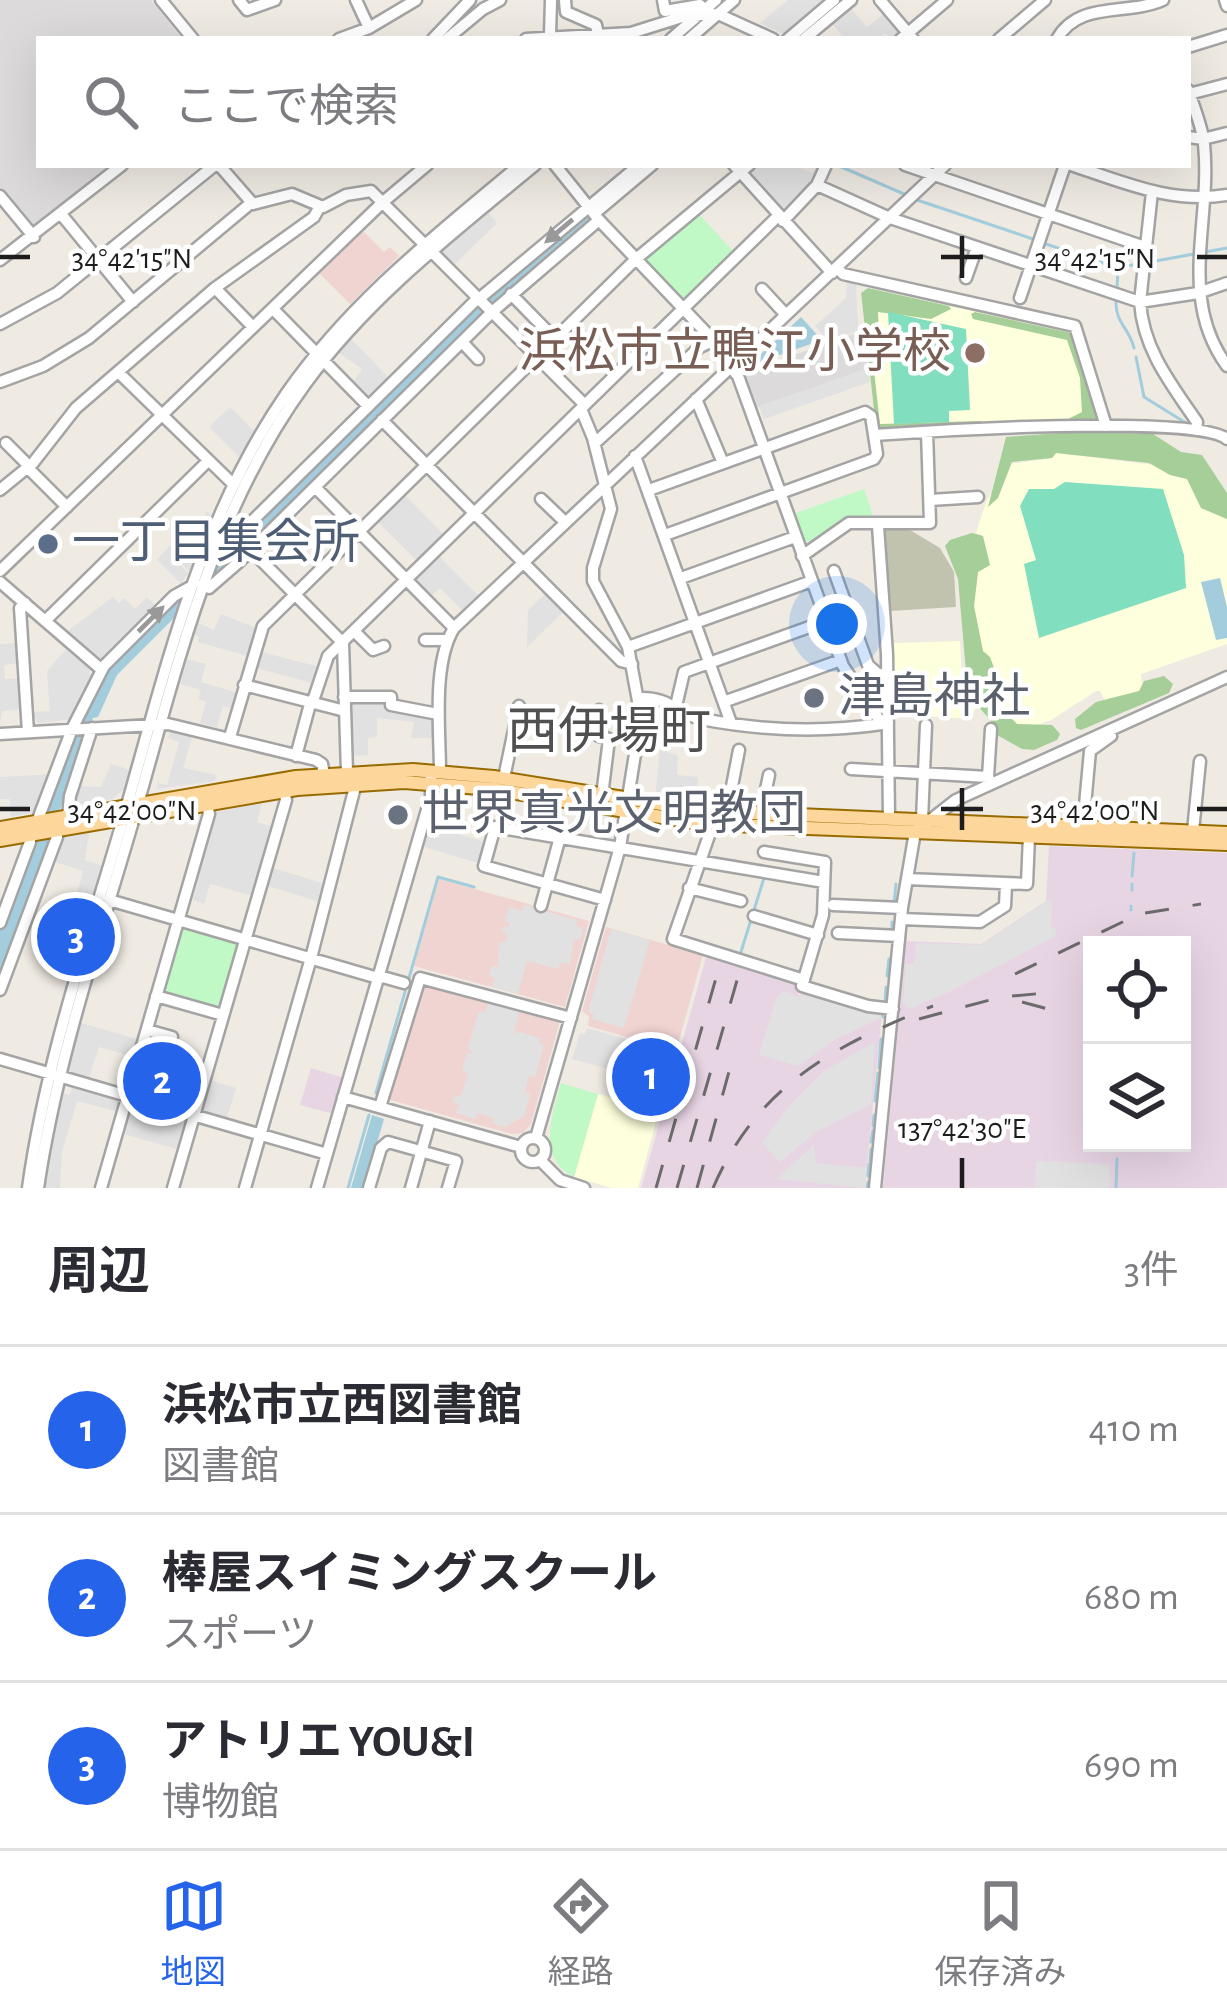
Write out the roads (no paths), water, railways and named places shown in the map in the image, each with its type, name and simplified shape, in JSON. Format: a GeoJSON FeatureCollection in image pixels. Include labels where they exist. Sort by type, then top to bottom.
{"type":"FeatureCollection","features":[{"type":"Feature","properties":{"kind":"main road"},"geometry":{"type":"LineString","coordinates":[[0,828],[35,828],[130,812],[302,776],[324,774],[350,780]]}},
{"type":"Feature","properties":{"kind":"main road"},"geometry":{"type":"LineString","coordinates":[[434,775],[510,792],[626,806],[890,819],[1029,836],[1227,844]]}},
{"type":"Feature","properties":{"kind":"main road"},"geometry":{"type":"LineString","coordinates":[[130,812],[350,780],[434,775],[504,778],[712,824],[922,824],[1227,833]]}},
{"type":"Feature","properties":{"kind":"main road"},"geometry":{"type":"LineString","coordinates":[[0,840],[35,828]]}},
{"type":"Feature","properties":{"kind":"street"},"geometry":{"type":"LineString","coordinates":[[163,0],[191,36]]}},
{"type":"Feature","properties":{"kind":"street"},"geometry":{"type":"LineString","coordinates":[[239,0],[247,10],[275,0]]}},
{"type":"Feature","properties":{"kind":"street"},"geometry":{"type":"LineString","coordinates":[[356,0],[369,28]]}},
{"type":"Feature","properties":{"kind":"street"},"geometry":{"type":"LineString","coordinates":[[347,36],[416,0]]}},
{"type":"Feature","properties":{"kind":"street"},"geometry":{"type":"LineString","coordinates":[[436,36],[470,0]]}},
{"type":"Feature","properties":{"kind":"street"},"geometry":{"type":"LineString","coordinates":[[451,36],[500,0]]}},
{"type":"Feature","properties":{"kind":"street"},"geometry":{"type":"LineString","coordinates":[[550,35],[551,0]]}},
{"type":"Feature","properties":{"kind":"street"},"geometry":{"type":"LineString","coordinates":[[565,0],[566,12],[596,25],[598,34]]}},
{"type":"Feature","properties":{"kind":"street"},"geometry":{"type":"LineString","coordinates":[[663,0],[665,11],[700,5],[707,13],[765,36]]}},
{"type":"Feature","properties":{"kind":"street"},"geometry":{"type":"LineString","coordinates":[[691,36],[716,0]]}},
{"type":"Feature","properties":{"kind":"street"},"geometry":{"type":"LineString","coordinates":[[583,36],[633,36],[734,0]]}},
{"type":"Feature","properties":{"kind":"street"},"geometry":{"type":"LineString","coordinates":[[792,36],[834,0]]}},
{"type":"Feature","properties":{"kind":"street"},"geometry":{"type":"LineString","coordinates":[[809,36],[851,0]]}},
{"type":"Feature","properties":{"kind":"street"},"geometry":{"type":"LineString","coordinates":[[880,0],[907,36]]}},
{"type":"Feature","properties":{"kind":"street"},"geometry":{"type":"LineString","coordinates":[[909,36],[947,0]]}},
{"type":"Feature","properties":{"kind":"street"},"geometry":{"type":"LineString","coordinates":[[1003,36],[1046,0]]}},
{"type":"Feature","properties":{"kind":"street"},"geometry":{"type":"LineString","coordinates":[[1059,36],[1084,6],[1146,6],[1163,0]]}},
{"type":"Feature","properties":{"kind":"street"},"geometry":{"type":"LineString","coordinates":[[675,36],[707,13]]}},
{"type":"Feature","properties":{"kind":"street"},"geometry":{"type":"LineString","coordinates":[[1191,46],[1227,35]]}},
{"type":"Feature","properties":{"kind":"street"},"geometry":{"type":"LineString","coordinates":[[544,36],[562,36]]}},
{"type":"Feature","properties":{"kind":"street"},"geometry":{"type":"LineString","coordinates":[[1191,92],[1227,84]]}},
{"type":"Feature","properties":{"kind":"street"},"geometry":{"type":"LineString","coordinates":[[1191,99],[1203,139],[1198,293],[1207,330],[1227,366]]}},
{"type":"Feature","properties":{"kind":"street"},"geometry":{"type":"LineString","coordinates":[[1191,137],[1227,133]]}},
{"type":"Feature","properties":{"kind":"street"},"geometry":{"type":"LineString","coordinates":[[0,260],[118,168]]}},
{"type":"Feature","properties":{"kind":"street"},"geometry":{"type":"LineString","coordinates":[[0,324],[45,302],[213,168]]}},
{"type":"Feature","properties":{"kind":"street"},"geometry":{"type":"LineString","coordinates":[[220,168],[250,203]]}},
{"type":"Feature","properties":{"kind":"street"},"geometry":{"type":"LineString","coordinates":[[0,569],[383,202],[424,168]]}},
{"type":"Feature","properties":{"kind":"street"},"geometry":{"type":"LineString","coordinates":[[28,1188],[54,1075],[130,812],[233,484],[279,404],[320,356],[517,168]]}},
{"type":"Feature","properties":{"kind":"street"},"geometry":{"type":"LineString","coordinates":[[428,248],[531,168]]}},
{"type":"Feature","properties":{"kind":"street"},"geometry":{"type":"LineString","coordinates":[[557,168],[733,365],[841,660],[885,723]]}},
{"type":"Feature","properties":{"kind":"street"},"geometry":{"type":"LineString","coordinates":[[200,582],[209,588],[251,550],[636,168]]}},
{"type":"Feature","properties":{"kind":"street"},"geometry":{"type":"LineString","coordinates":[[218,542],[227,546],[480,299],[648,168]]}},
{"type":"Feature","properties":{"kind":"street"},"geometry":{"type":"LineString","coordinates":[[230,737],[260,629],[636,259],[740,168]]}},
{"type":"Feature","properties":{"kind":"street"},"geometry":{"type":"LineString","coordinates":[[742,168],[780,218],[835,270],[1075,326],[1106,426]]}},
{"type":"Feature","properties":{"kind":"street"},"geometry":{"type":"LineString","coordinates":[[350,780],[314,782],[302,776],[296,756],[325,659],[684,308],[817,185],[825,168]]}},
{"type":"Feature","properties":{"kind":"street"},"geometry":{"type":"LineString","coordinates":[[911,168],[1144,247]]}},
{"type":"Feature","properties":{"kind":"street"},"geometry":{"type":"LineString","coordinates":[[317,1188],[431,796],[447,640],[454,628],[942,168]]}},
{"type":"Feature","properties":{"kind":"street"},"geometry":{"type":"LineString","coordinates":[[1020,298],[1067,168]]}},
{"type":"Feature","properties":{"kind":"street"},"geometry":{"type":"LineString","coordinates":[[1077,168],[1152,192],[1202,198],[1227,195]]}},
{"type":"Feature","properties":{"kind":"street"},"geometry":{"type":"LineString","coordinates":[[817,185],[890,218],[1139,302],[1198,293],[1227,283]]}},
{"type":"Feature","properties":{"kind":"street"},"geometry":{"type":"LineString","coordinates":[[0,490],[29,467],[72,412],[214,288],[297,231],[320,206],[366,190],[583,407],[610,517],[592,568],[593,581],[628,647],[640,698],[640,727],[620,847],[536,1138]]}},
{"type":"Feature","properties":{"kind":"street"},"geometry":{"type":"LineString","coordinates":[[1152,192],[1139,302],[1150,350],[1197,422],[1196,430]]}},
{"type":"Feature","properties":{"kind":"street"},"geometry":{"type":"LineString","coordinates":[[0,382],[74,348],[250,203],[292,194],[320,206]]}},
{"type":"Feature","properties":{"kind":"street"},"geometry":{"type":"LineString","coordinates":[[0,196],[34,237]]}},
{"type":"Feature","properties":{"kind":"street"},"geometry":{"type":"LineString","coordinates":[[61,214],[133,302]]}},
{"type":"Feature","properties":{"kind":"street"},"geometry":{"type":"LineString","coordinates":[[966,278],[976,247]]}},
{"type":"Feature","properties":{"kind":"street"},"geometry":{"type":"LineString","coordinates":[[214,288],[253,327]]}},
{"type":"Feature","properties":{"kind":"street"},"geometry":{"type":"LineString","coordinates":[[762,290],[786,316]]}},
{"type":"Feature","properties":{"kind":"street"},"geometry":{"type":"LineString","coordinates":[[511,294],[555,339]]}},
{"type":"Feature","properties":{"kind":"street"},"geometry":{"type":"LineString","coordinates":[[273,309],[368,406]]}},
{"type":"Feature","properties":{"kind":"street"},"geometry":{"type":"LineString","coordinates":[[595,443],[700,347],[714,340]]}},
{"type":"Feature","properties":{"kind":"street"},"geometry":{"type":"LineString","coordinates":[[462,342],[478,359]]}},
{"type":"Feature","properties":{"kind":"street"},"geometry":{"type":"LineString","coordinates":[[0,990],[57,837],[101,670],[174,596],[200,582],[261,452],[320,356]]}},
{"type":"Feature","properties":{"kind":"street"},"geometry":{"type":"LineString","coordinates":[[118,372],[233,484]]}},
{"type":"Feature","properties":{"kind":"street"},"geometry":{"type":"LineString","coordinates":[[697,399],[723,464]]}},
{"type":"Feature","properties":{"kind":"street"},"geometry":{"type":"LineString","coordinates":[[649,490],[865,412],[871,416],[874,459],[665,535]]}},
{"type":"Feature","properties":{"kind":"street"},"geometry":{"type":"LineString","coordinates":[[382,420],[621,661],[632,664]]}},
{"type":"Feature","properties":{"kind":"street"},"geometry":{"type":"LineString","coordinates":[[874,435],[1106,426],[1226,436]]}},
{"type":"Feature","properties":{"kind":"street"},"geometry":{"type":"LineString","coordinates":[[802,556],[849,523],[930,523],[927,432]]}},
{"type":"Feature","properties":{"kind":"street"},"geometry":{"type":"LineString","coordinates":[[6,442],[67,506]]}},
{"type":"Feature","properties":{"kind":"street"},"geometry":{"type":"LineString","coordinates":[[635,456],[731,723]]}},
{"type":"Feature","properties":{"kind":"street"},"geometry":{"type":"LineString","coordinates":[[45,621],[207,462]]}},
{"type":"Feature","properties":{"kind":"street"},"geometry":{"type":"LineString","coordinates":[[315,487],[454,628]]}},
{"type":"Feature","properties":{"kind":"street"},"geometry":{"type":"LineString","coordinates":[[930,500],[978,496]]}},
{"type":"Feature","properties":{"kind":"street"},"geometry":{"type":"LineString","coordinates":[[541,499],[565,522]]}},
{"type":"Feature","properties":{"kind":"street"},"geometry":{"type":"LineString","coordinates":[[878,526],[890,819]]}},
{"type":"Feature","properties":{"kind":"street"},"geometry":{"type":"LineString","coordinates":[[681,578],[795,537]]}},
{"type":"Feature","properties":{"kind":"street"},"geometry":{"type":"LineString","coordinates":[[245,1188],[356,794],[350,780],[343,643],[251,550]]}},
{"type":"Feature","properties":{"kind":"street"},"geometry":{"type":"LineString","coordinates":[[834,571],[868,665],[887,676]]}},
{"type":"Feature","properties":{"kind":"street"},"geometry":{"type":"LineString","coordinates":[[628,647],[812,581]]}},
{"type":"Feature","properties":{"kind":"street"},"geometry":{"type":"LineString","coordinates":[[0,582],[101,670]]}},
{"type":"Feature","properties":{"kind":"street"},"geometry":{"type":"LineString","coordinates":[[25,603],[20,608],[28,732]]}},
{"type":"Feature","properties":{"kind":"street"},"geometry":{"type":"LineString","coordinates":[[676,706],[684,672],[826,620]]}},
{"type":"Feature","properties":{"kind":"street"},"geometry":{"type":"LineString","coordinates":[[355,632],[373,650],[384,646]]}},
{"type":"Feature","properties":{"kind":"street"},"geometry":{"type":"LineString","coordinates":[[425,640],[447,640]]}},
{"type":"Feature","properties":{"kind":"street"},"geometry":{"type":"LineString","coordinates":[[726,701],[841,660]]}},
{"type":"Feature","properties":{"kind":"street"},"geometry":{"type":"LineString","coordinates":[[922,824],[989,780],[1227,677]]}},
{"type":"Feature","properties":{"kind":"street"},"geometry":{"type":"LineString","coordinates":[[244,686],[345,711]]}},
{"type":"Feature","properties":{"kind":"street"},"geometry":{"type":"LineString","coordinates":[[344,697],[391,697],[392,705],[438,714]]}},
{"type":"Feature","properties":{"kind":"street"},"geometry":{"type":"LineString","coordinates":[[640,698],[666,699],[694,718],[816,733],[885,723]]}},
{"type":"Feature","properties":{"kind":"street"},"geometry":{"type":"LineString","coordinates":[[504,778],[519,706]]}},
{"type":"Feature","properties":{"kind":"street"},"geometry":{"type":"LineString","coordinates":[[599,710],[599,736],[609,739],[602,796]]}},
{"type":"Feature","properties":{"kind":"street"},"geometry":{"type":"LineString","coordinates":[[0,734],[156,724],[230,737],[319,761],[324,774]]}},
{"type":"Feature","properties":{"kind":"street"},"geometry":{"type":"LineString","coordinates":[[875,1188],[899,935],[922,824],[926,725]]}},
{"type":"Feature","properties":{"kind":"street"},"geometry":{"type":"LineString","coordinates":[[0,923],[35,828],[83,728]]}},
{"type":"Feature","properties":{"kind":"street"},"geometry":{"type":"LineString","coordinates":[[989,780],[991,729]]}},
{"type":"Feature","properties":{"kind":"street"},"geometry":{"type":"LineString","coordinates":[[1084,827],[1090,751],[1111,736],[1109,731]]}},
{"type":"Feature","properties":{"kind":"street"},"geometry":{"type":"LineString","coordinates":[[1073,746],[1090,751]]}},
{"type":"Feature","properties":{"kind":"street"},"geometry":{"type":"LineString","coordinates":[[727,812],[739,750]]}},
{"type":"Feature","properties":{"kind":"street"},"geometry":{"type":"LineString","coordinates":[[1192,831],[1200,761]]}},
{"type":"Feature","properties":{"kind":"street"},"geometry":{"type":"LineString","coordinates":[[851,769],[989,780]]}},
{"type":"Feature","properties":{"kind":"street"},"geometry":{"type":"LineString","coordinates":[[761,814],[770,775]]}},
{"type":"Feature","properties":{"kind":"street"},"geometry":{"type":"LineString","coordinates":[[173,1188],[286,800],[284,791]]}},
{"type":"Feature","properties":{"kind":"street"},"geometry":{"type":"LineString","coordinates":[[101,1188],[209,814],[208,804]]}},
{"type":"Feature","properties":{"kind":"street"},"geometry":{"type":"LineString","coordinates":[[38,1188],[54,1075],[110,900],[130,812]]}},
{"type":"Feature","properties":{"kind":"street"},"geometry":{"type":"LineString","coordinates":[[712,824],[673,939],[804,980]]}},
{"type":"Feature","properties":{"kind":"street"},"geometry":{"type":"LineString","coordinates":[[604,900],[484,866],[495,827],[824,882]]}},
{"type":"Feature","properties":{"kind":"street"},"geometry":{"type":"LineString","coordinates":[[907,879],[1027,884],[1029,836]]}},
{"type":"Feature","properties":{"kind":"street"},"geometry":{"type":"LineString","coordinates":[[541,906],[560,837]]}},
{"type":"Feature","properties":{"kind":"street"},"geometry":{"type":"LineString","coordinates":[[764,852],[825,862],[824,913],[802,986],[892,1009]]}},
{"type":"Feature","properties":{"kind":"street"},"geometry":{"type":"LineString","coordinates":[[839,903],[980,922],[1005,906],[1006,884]]}},
{"type":"Feature","properties":{"kind":"street"},"geometry":{"type":"LineString","coordinates":[[689,888],[741,901]]}},
{"type":"Feature","properties":{"kind":"street"},"geometry":{"type":"LineString","coordinates":[[110,900],[404,983]]}},
{"type":"Feature","properties":{"kind":"street"},"geometry":{"type":"LineString","coordinates":[[754,916],[818,935]]}},
{"type":"Feature","properties":{"kind":"street"},"geometry":{"type":"LineString","coordinates":[[838,932],[899,935]]}},
{"type":"Feature","properties":{"kind":"street"},"geometry":{"type":"LineString","coordinates":[[380,1107],[420,978],[571,1018]]}},
{"type":"Feature","properties":{"kind":"street"},"geometry":{"type":"LineString","coordinates":[[156,996],[223,1015]]}},
{"type":"Feature","properties":{"kind":"street"},"geometry":{"type":"LineString","coordinates":[[146,1030],[172,1037]]}},
{"type":"Feature","properties":{"kind":"street"},"geometry":{"type":"LineString","coordinates":[[0,1060],[327,1154]]}},
{"type":"Feature","properties":{"kind":"street"},"geometry":{"type":"LineString","coordinates":[[344,1096],[521,1147]]}},
{"type":"Feature","properties":{"kind":"street"},"geometry":{"type":"LineString","coordinates":[[411,1188],[430,1121]]}},
{"type":"Feature","properties":{"kind":"street"},"geometry":{"type":"LineString","coordinates":[[521,1147],[536,1138]]}},
{"type":"Feature","properties":{"kind":"street"},"geometry":{"type":"LineString","coordinates":[[536,1138],[545,1148],[540,1160]]}},
{"type":"Feature","properties":{"kind":"street"},"geometry":{"type":"LineString","coordinates":[[369,1188],[385,1143],[456,1161],[448,1188]]}},
{"type":"Feature","properties":{"kind":"street"},"geometry":{"type":"LineString","coordinates":[[521,1147],[526,1161],[540,1160],[560,1180],[584,1188]]}},
{"type":"Feature","properties":{"kind":"water"},"geometry":{"type":"Polygon","coordinates":[[[587,211],[592,221],[212,578],[222,555],[478,303],[587,211]]]}},
{"type":"Feature","properties":{"kind":"water"},"geometry":{"type":"Polygon","coordinates":[[[801,317],[822,340],[760,362],[758,357],[801,317]]]}},
{"type":"Feature","properties":{"kind":"water"},"geometry":{"type":"Polygon","coordinates":[[[1220,578],[1227,638],[1216,640],[1201,582],[1220,578]]]}},
{"type":"Feature","properties":{"kind":"water"},"geometry":{"type":"Polygon","coordinates":[[[180,597],[174,618],[117,675],[98,717],[93,718],[0,975],[0,930],[82,721],[108,669],[180,597]]]}},
{"type":"Feature","properties":{"kind":"water"},"geometry":{"type":"Polygon","coordinates":[[[372,1115],[384,1119],[364,1188],[351,1188],[372,1115]]]}},
{"type":"Feature","properties":{"kind":"waterway"},"geometry":{"type":"LineString","coordinates":[[844,168],[904,194]]}},
{"type":"Feature","properties":{"kind":"waterway"},"geometry":{"type":"LineString","coordinates":[[917,200],[1033,239]]}},
{"type":"Feature","properties":{"kind":"waterway"},"geometry":{"type":"LineString","coordinates":[[1043,243],[1118,268],[1137,264]]}},
{"type":"Feature","properties":{"kind":"waterway"},"geometry":{"type":"LineString","coordinates":[[1205,252],[1227,248]]}},
{"type":"Feature","properties":{"kind":"waterway"},"geometry":{"type":"LineString","coordinates":[[1150,262],[1194,254]]}},
{"type":"Feature","properties":{"kind":"waterway"},"geometry":{"type":"LineString","coordinates":[[1117,289],[1118,269]]}},
{"type":"Feature","properties":{"kind":"waterway"},"geometry":{"type":"LineString","coordinates":[[1116,301],[1134,348]]}},
{"type":"Feature","properties":{"kind":"waterway"},"geometry":{"type":"LineString","coordinates":[[1136,357],[1144,397],[1186,423]]}},
{"type":"Feature","properties":{"kind":"waterway"},"geometry":{"type":"LineString","coordinates":[[1132,876],[1134,853]]}},
{"type":"Feature","properties":{"kind":"waterway"},"geometry":{"type":"LineString","coordinates":[[376,1093],[438,877],[474,887]]}},
{"type":"Feature","properties":{"kind":"waterway"},"geometry":{"type":"LineString","coordinates":[[740,955],[764,878]]}},
{"type":"Feature","properties":{"kind":"waterway"},"geometry":{"type":"LineString","coordinates":[[894,904],[896,884]]}},
{"type":"Feature","properties":{"kind":"waterway"},"geometry":{"type":"LineString","coordinates":[[1132,884],[1132,890]]}},
{"type":"Feature","properties":{"kind":"waterway"},"geometry":{"type":"LineString","coordinates":[[892,922],[892,930]]}},
{"type":"Feature","properties":{"kind":"waterway"},"geometry":{"type":"LineString","coordinates":[[887,976],[889,959]]}},
{"type":"Feature","properties":{"kind":"waterway"},"geometry":{"type":"LineString","coordinates":[[885,1002],[886,987]]}},
{"type":"Feature","properties":{"kind":"waterway"},"geometry":{"type":"LineString","coordinates":[[879,1068],[881,1039]]}},
{"type":"Feature","properties":{"kind":"waterway"},"geometry":{"type":"LineString","coordinates":[[875,1101],[878,1073]]}},
{"type":"Feature","properties":{"kind":"waterway"},"geometry":{"type":"LineString","coordinates":[[348,1188],[369,1115]]}},
{"type":"Feature","properties":{"kind":"waterway"},"geometry":{"type":"LineString","coordinates":[[873,1126],[874,1115]]}},
{"type":"Feature","properties":{"kind":"waterway"},"geometry":{"type":"LineString","coordinates":[[871,1142],[873,1130]]}},
{"type":"Feature","properties":{"kind":"waterway"},"geometry":{"type":"LineString","coordinates":[[870,1161],[871,1149]]}},
{"type":"Feature","properties":{"kind":"waterway"},"geometry":{"type":"LineString","coordinates":[[1116,1188],[1117,1159]]}},
{"type":"Feature","properties":{"kind":"waterway"},"geometry":{"type":"LineString","coordinates":[[868,1176],[869,1164]]}},
{"type":"Feature","properties":{"kind":"waterway"},"geometry":{"type":"LineString","coordinates":[[867,1188],[868,1182]]}},
{"type":"Feature","properties":{"kind":"railway"},"geometry":{"type":"LineString","coordinates":[[1015,974],[1139,914],[1201,904]]}},
{"type":"Feature","properties":{"kind":"railway"},"geometry":{"type":"LineString","coordinates":[[656,1188],[720,964]]}},
{"type":"Feature","properties":{"kind":"railway"},"geometry":{"type":"LineString","coordinates":[[677,1188],[740,970]]}},
{"type":"Feature","properties":{"kind":"railway"},"geometry":{"type":"LineString","coordinates":[[919,1019],[1001,997],[1057,992]]}},
{"type":"Feature","properties":{"kind":"railway"},"geometry":{"type":"LineString","coordinates":[[1022,1002],[1063,1013]]}},
{"type":"Feature","properties":{"kind":"railway"},"geometry":{"type":"LineString","coordinates":[[713,1188],[752,1122],[803,1073],[863,1037],[933,1006]]}},
{"type":"Feature","properties":{"kind":"railway"},"geometry":{"type":"LineString","coordinates":[[697,1188],[730,1068]]}},
{"type":"Feature","properties":{"kind":"place","name":"浜松市立鴨江小学校"},"geometry":{"type":"Point","coordinates":[975,353]}},
{"type":"Feature","properties":{"kind":"place","name":"一丁目集会所"},"geometry":{"type":"Point","coordinates":[48,544]}},
{"type":"Feature","properties":{"kind":"place","name":"津島神社"},"geometry":{"type":"Point","coordinates":[814,698]}},
{"type":"Feature","properties":{"kind":"place","name":"世界真光文明教団"},"geometry":{"type":"Point","coordinates":[398,815]}},
{"type":"Feature","properties":{"kind":"place","name":"アトリエ YOU&I"},"geometry":{"type":"Point","coordinates":[76,937]}},
{"type":"Feature","properties":{"kind":"place","name":"浜松市立西図書館"},"geometry":{"type":"Point","coordinates":[651,1077]}},
{"type":"Feature","properties":{"kind":"place","name":"棒屋スイミングスクール"},"geometry":{"type":"Point","coordinates":[162,1081]}},
{"type":"Feature","properties":{"kind":"district","name":"西伊場町"},"geometry":{"type":"Point","coordinates":[609,732]}}]}
